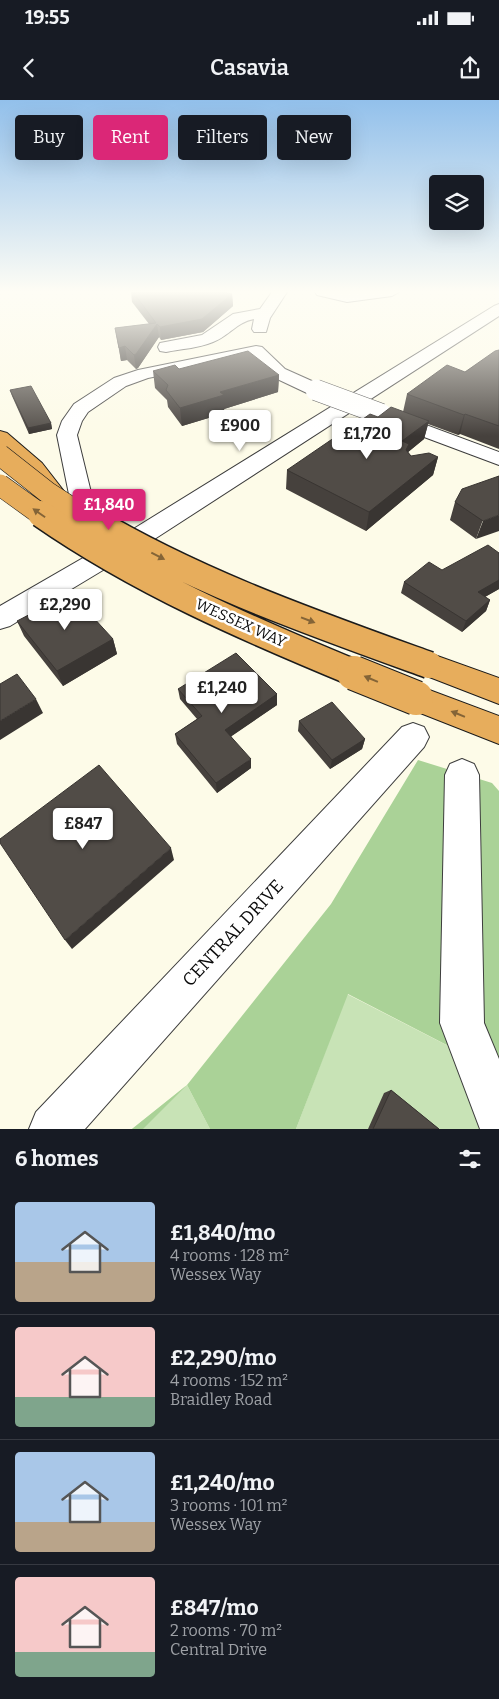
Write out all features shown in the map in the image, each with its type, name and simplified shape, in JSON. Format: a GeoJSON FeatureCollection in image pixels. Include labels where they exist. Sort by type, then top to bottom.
{"type":"FeatureCollection","features":[{"type":"Feature","properties":{"kind":"highway"},"geometry":{"type":"LineString","coordinates":[[0,437],[34,468],[62,502]]}},
{"type":"Feature","properties":{"kind":"highway","name":"WESSEX WAY"},"geometry":{"type":"LineString","coordinates":[[0,454],[62,502],[111,532],[220,585],[309,621],[499,691]]}},
{"type":"Feature","properties":{"kind":"highway","name":"WESSEX WAY"},"geometry":{"type":"LineString","coordinates":[[0,485],[65,531],[128,569],[217,612],[416,698],[499,730]]}},
{"type":"Feature","properties":{"kind":"street"},"geometry":{"type":"LineString","coordinates":[[166,348],[202,340]]}},
{"type":"Feature","properties":{"kind":"street"},"geometry":{"type":"LineString","coordinates":[[120,548],[97,534],[86,519],[67,436],[72,421],[81,408],[120,382],[144,374],[256,351],[262,340]]}},
{"type":"Feature","properties":{"kind":"street"},"geometry":{"type":"LineString","coordinates":[[0,619],[325,430],[400,370],[449,340]]}},
{"type":"Feature","properties":{"kind":"street"},"geometry":{"type":"LineString","coordinates":[[256,351],[279,373],[316,390],[381,414],[441,445],[499,459]]}},
{"type":"Feature","properties":{"kind":"street","name":"CENTRAL DRIVE"},"geometry":{"type":"LineString","coordinates":[[53,1129],[412,737]]}},
{"type":"Feature","properties":{"kind":"street"},"geometry":{"type":"LineString","coordinates":[[462,775],[462,1023],[499,1117]]}},
{"type":"Feature","properties":{"kind":"green space"},"geometry":{"type":"Polygon","coordinates":[[[418,760],[492,783],[499,791],[499,1072],[348,994],[296,1129],[210,1129],[187,1085],[331,904],[418,760]]]}},
{"type":"Feature","properties":{"kind":"green space"},"geometry":{"type":"Polygon","coordinates":[[[347,994],[499,1072],[499,1129],[296,1129],[347,994]]]}},
{"type":"Feature","properties":{"kind":"green space"},"geometry":{"type":"Polygon","coordinates":[[[187,1085],[210,1129],[132,1129],[187,1085]]]}},
{"type":"Feature","properties":{"kind":"green space"},"geometry":{"type":"Polygon","coordinates":[[[187,1085],[143,1129],[132,1129],[187,1085]]]}},
{"type":"Feature","properties":{"kind":"building"},"geometry":{"type":"Polygon","coordinates":[[[117,340],[146,340],[134,355],[125,346],[119,348],[117,340]]]}},
{"type":"Feature","properties":{"kind":"building"},"geometry":{"type":"Polygon","coordinates":[[[499,350],[499,426],[407,394],[447,365],[465,372],[499,350]]]}},
{"type":"Feature","properties":{"kind":"building"},"geometry":{"type":"Polygon","coordinates":[[[248,351],[279,375],[220,392],[224,395],[180,408],[166,390],[168,385],[153,371],[175,365],[179,369],[248,351]]]}},
{"type":"Feature","properties":{"kind":"building"},"geometry":{"type":"Polygon","coordinates":[[[31,386],[51,423],[28,428],[10,390],[31,386]]]}},
{"type":"Feature","properties":{"kind":"building"},"geometry":{"type":"Polygon","coordinates":[[[391,407],[429,421],[402,441],[409,444],[406,450],[411,456],[429,453],[438,457],[369,512],[287,470],[347,429],[363,429],[367,424],[363,419],[370,414],[378,417],[391,407]]]}},
{"type":"Feature","properties":{"kind":"building"},"geometry":{"type":"Polygon","coordinates":[[[499,476],[499,515],[483,521],[455,502],[462,489],[499,476]]]}},
{"type":"Feature","properties":{"kind":"building"},"geometry":{"type":"Polygon","coordinates":[[[488,545],[499,553],[499,580],[478,592],[490,600],[466,621],[404,582],[429,562],[442,570],[488,545]]]}},
{"type":"Feature","properties":{"kind":"building"},"geometry":{"type":"Polygon","coordinates":[[[71,593],[113,639],[57,671],[17,621],[71,593]]]}},
{"type":"Feature","properties":{"kind":"building"},"geometry":{"type":"Polygon","coordinates":[[[236,653],[277,694],[225,730],[251,759],[216,783],[175,734],[202,716],[178,689],[236,653]]]}},
{"type":"Feature","properties":{"kind":"building"},"geometry":{"type":"Polygon","coordinates":[[[17,674],[36,699],[0,721],[0,684],[17,674]]]}},
{"type":"Feature","properties":{"kind":"building"},"geometry":{"type":"Polygon","coordinates":[[[332,702],[365,739],[332,760],[299,721],[332,702]]]}},
{"type":"Feature","properties":{"kind":"building"},"geometry":{"type":"Polygon","coordinates":[[[99,765],[171,848],[65,940],[0,843],[0,839],[99,765]]]}},
{"type":"Feature","properties":{"kind":"building"},"geometry":{"type":"Polygon","coordinates":[[[391,1090],[439,1129],[373,1129],[391,1090]]]}}]}
